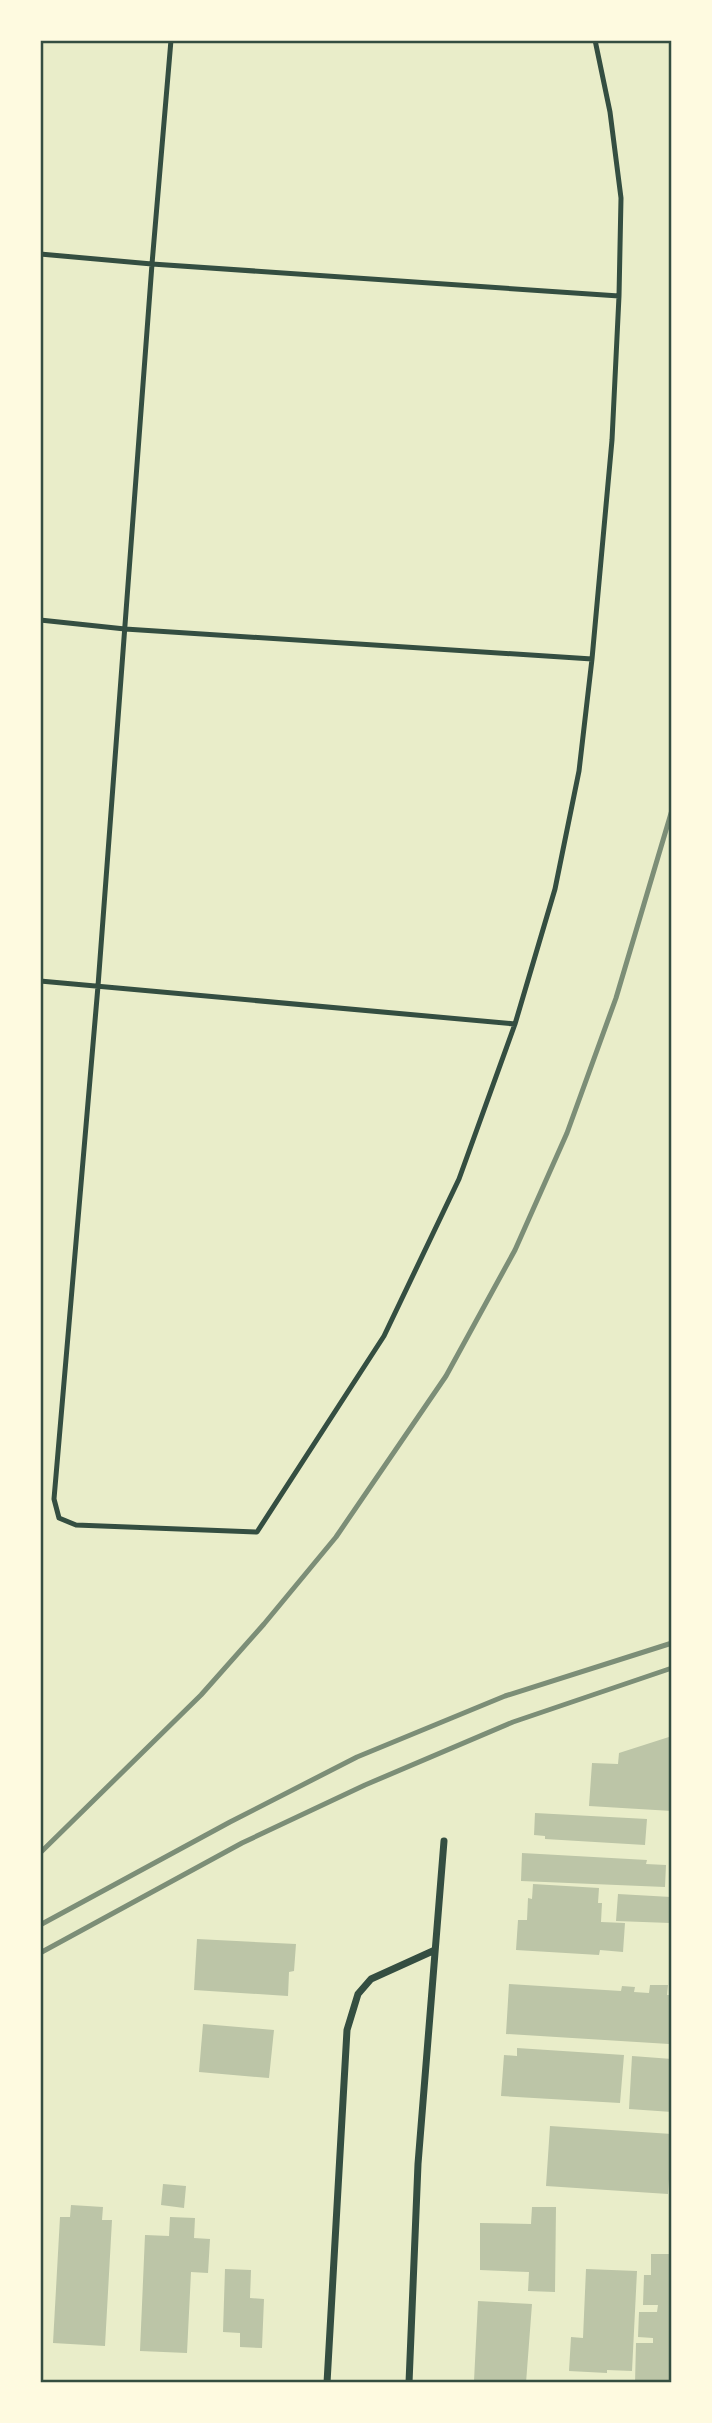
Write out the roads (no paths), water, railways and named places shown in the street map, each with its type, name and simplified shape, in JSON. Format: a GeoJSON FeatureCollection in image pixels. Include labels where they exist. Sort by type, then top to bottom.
{"type":"FeatureCollection","features":[{"type":"Feature","properties":{"kind":"street"},"geometry":{"type":"LineString","coordinates":[[409,2383],[418,2164],[444,1841]]}},
{"type":"Feature","properties":{"kind":"street"},"geometry":{"type":"LineString","coordinates":[[327,2383],[346,2030],[358,1994],[371,1979],[435,1950]]}},
{"type":"Feature","properties":{"kind":"lane"},"geometry":{"type":"LineString","coordinates":[[171,40],[98,986],[54,1499],[59,1518],[76,1525],[257,1532],[384,1336],[459,1180],[515,1024],[555,889],[579,771],[592,659],[612,440],[619,296],[621,198],[610,112],[595,40]]}},
{"type":"Feature","properties":{"kind":"lane"},"geometry":{"type":"LineString","coordinates":[[40,254],[619,296]]}},
{"type":"Feature","properties":{"kind":"lane"},"geometry":{"type":"LineString","coordinates":[[40,620],[125,629],[592,659]]}},
{"type":"Feature","properties":{"kind":"lane"},"geometry":{"type":"LineString","coordinates":[[40,981],[515,1024]]}},
{"type":"Feature","properties":{"kind":"railway"},"geometry":{"type":"LineString","coordinates":[[40,1853],[201,1695],[264,1624],[336,1537],[446,1376],[515,1250],[567,1133],[616,998],[672,810]]}},
{"type":"Feature","properties":{"kind":"railway"},"geometry":{"type":"LineString","coordinates":[[40,1925],[357,1757],[505,1696],[672,1643]]}},
{"type":"Feature","properties":{"kind":"railway"},"geometry":{"type":"LineString","coordinates":[[40,1953],[242,1843],[365,1785],[513,1722],[672,1668]]}}]}
